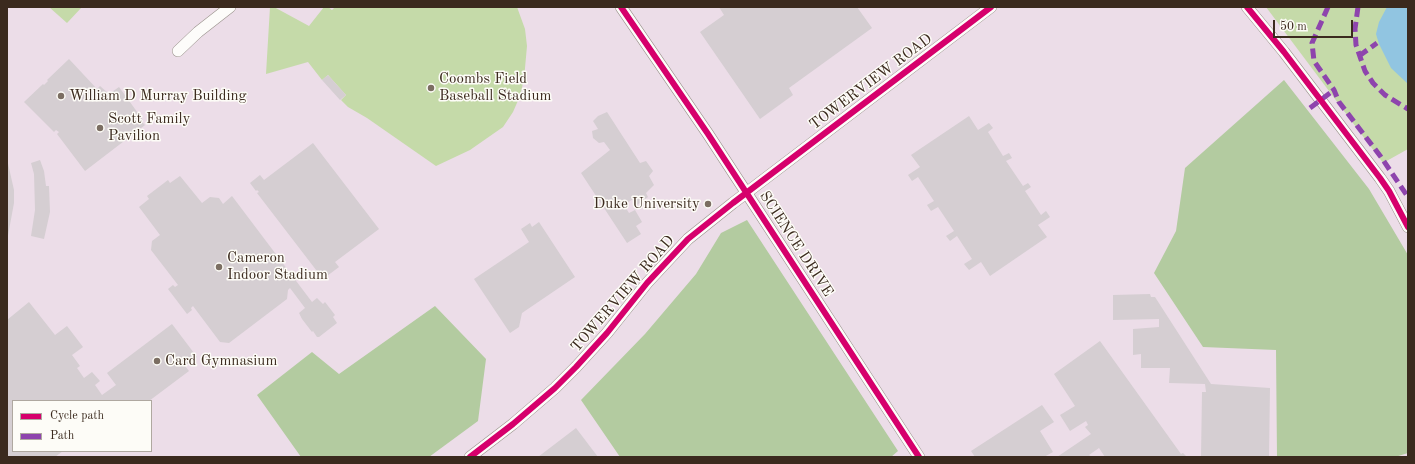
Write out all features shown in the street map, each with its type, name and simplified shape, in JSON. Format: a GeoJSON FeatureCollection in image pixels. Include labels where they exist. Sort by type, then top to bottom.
{"type":"FeatureCollection","features":[{"type":"Feature","properties":{"kind":"street"},"geometry":{"type":"LineString","coordinates":[[178,51],[198,32],[230,7]]}},
{"type":"Feature","properties":{"kind":"street","name":"SCIENCE DRIVE"},"geometry":{"type":"LineString","coordinates":[[621,7],[708,134],[919,457]]}},
{"type":"Feature","properties":{"kind":"street","name":"TOWERVIEW ROAD"},"geometry":{"type":"LineString","coordinates":[[470,457],[513,424],[555,388],[607,333],[647,283],[684,244],[703,227],[991,7]]}},
{"type":"Feature","properties":{"kind":"street"},"geometry":{"type":"LineString","coordinates":[[1247,7],[1284,52],[1380,178],[1408,227]]}},
{"type":"Feature","properties":{"kind":"shaded area","name":"Duke University"},"geometry":{"type":"Polygon","coordinates":[[[7,7],[1408,7],[1408,457],[7,457],[7,7]]]}},
{"type":"Feature","properties":{"kind":"green space"},"geometry":{"type":"Polygon","coordinates":[[[49,7],[82,7],[67,23],[49,7]]]}},
{"type":"Feature","properties":{"kind":"green space","name":"Coombs Field Baseball Stadium"},"geometry":{"type":"Polygon","coordinates":[[[270,7],[274,7],[309,26],[324,7],[328,7],[332,10],[335,7],[517,7],[525,29],[527,46],[524,79],[520,96],[513,112],[503,127],[470,150],[436,166],[367,118],[348,107],[341,100],[346,95],[328,75],[322,80],[308,62],[266,74],[270,7]]]}},
{"type":"Feature","properties":{"kind":"green space"},"geometry":{"type":"Polygon","coordinates":[[[1266,7],[1408,7],[1408,149],[1383,163],[1266,7]]]}},
{"type":"Feature","properties":{"kind":"green space"},"geometry":{"type":"Polygon","coordinates":[[[1284,80],[1369,189],[1408,255],[1408,453],[1395,457],[1277,457],[1276,350],[1203,347],[1154,273],[1176,231],[1185,168],[1284,80]]]}},
{"type":"Feature","properties":{"kind":"green space"},"geometry":{"type":"Polygon","coordinates":[[[747,220],[898,451],[891,457],[620,457],[581,400],[645,334],[696,274],[721,233],[747,220]]]}},
{"type":"Feature","properties":{"kind":"green space"},"geometry":{"type":"Polygon","coordinates":[[[435,306],[486,359],[478,421],[429,457],[301,457],[257,395],[312,352],[339,374],[435,306]]]}},
{"type":"Feature","properties":{"kind":"water"},"geometry":{"type":"Polygon","coordinates":[[[1387,7],[1408,7],[1408,84],[1391,68],[1379,44],[1376,34],[1379,22],[1387,7]]]}},
{"type":"Feature","properties":{"kind":"building"},"geometry":{"type":"Polygon","coordinates":[[[719,7],[857,7],[872,28],[789,88],[793,95],[760,119],[700,32],[724,15],[719,7]]]}},
{"type":"Feature","properties":{"kind":"building","name":"Scott Family Pavilion"},"geometry":{"type":"Polygon","coordinates":[[[69,59],[97,89],[100,86],[109,94],[119,87],[145,125],[85,171],[57,134],[59,132],[56,130],[54,132],[24,102],[43,84],[44,85],[48,81],[47,80],[69,59]]]}},
{"type":"Feature","properties":{"kind":"building"},"geometry":{"type":"Polygon","coordinates":[[[328,75],[346,95],[340,100],[322,80],[328,75]]]}},
{"type":"Feature","properties":{"kind":"building"},"geometry":{"type":"Polygon","coordinates":[[[607,112],[640,163],[646,161],[653,171],[649,176],[654,185],[646,193],[648,197],[637,205],[633,199],[624,205],[629,213],[635,210],[642,222],[636,226],[641,234],[627,243],[581,173],[610,150],[604,142],[599,143],[593,138],[592,131],[598,129],[593,121],[598,116],[607,112]]]}},
{"type":"Feature","properties":{"kind":"building"},"geometry":{"type":"Polygon","coordinates":[[[969,116],[978,130],[989,123],[993,128],[988,132],[1003,156],[1009,153],[1012,158],[1006,161],[1023,186],[1028,183],[1031,187],[1025,191],[1041,215],[1046,211],[1050,217],[1038,225],[1047,237],[990,276],[981,262],[969,270],[964,264],[972,259],[957,236],[950,241],[946,236],[954,231],[938,207],[931,211],[927,205],[934,201],[918,177],[912,181],[908,175],[920,167],[911,155],[969,116]]]}},
{"type":"Feature","properties":{"kind":"building"},"geometry":{"type":"Polygon","coordinates":[[[313,143],[379,229],[335,262],[339,267],[323,279],[257,193],[259,192],[257,190],[256,191],[250,183],[260,175],[264,180],[313,143]]]}},
{"type":"Feature","properties":{"kind":"building"},"geometry":{"type":"Polygon","coordinates":[[[7,159],[14,190],[14,203],[7,241],[7,159]]]}},
{"type":"Feature","properties":{"kind":"building"},"geometry":{"type":"Polygon","coordinates":[[[40,160],[44,171],[46,186],[49,186],[50,212],[44,239],[31,236],[35,210],[34,174],[31,163],[40,160]]]}},
{"type":"Feature","properties":{"kind":"building","name":"Cameron Indoor Stadium"},"geometry":{"type":"Polygon","coordinates":[[[180,176],[202,203],[210,197],[219,198],[223,204],[232,196],[312,302],[317,298],[323,304],[325,302],[335,315],[333,317],[337,323],[317,337],[302,319],[299,313],[305,308],[290,288],[288,290],[287,299],[229,343],[220,342],[193,306],[191,308],[192,310],[187,314],[168,289],[173,285],[175,287],[178,285],[151,250],[152,241],[160,235],[139,207],[149,199],[147,196],[168,180],[170,183],[180,176]]]}},
{"type":"Feature","properties":{"kind":"building"},"geometry":{"type":"Polygon","coordinates":[[[539,222],[575,277],[522,313],[519,327],[510,333],[474,279],[529,242],[521,229],[530,223],[532,227],[539,222]]]}},
{"type":"Feature","properties":{"kind":"building"},"geometry":{"type":"Polygon","coordinates":[[[1150,294],[1151,297],[1155,297],[1211,384],[1270,388],[1269,457],[1201,457],[1202,392],[1206,392],[1205,384],[1169,383],[1170,368],[1141,368],[1141,354],[1133,355],[1133,329],[1159,327],[1159,319],[1113,320],[1113,295],[1150,294]]]}},
{"type":"Feature","properties":{"kind":"building"},"geometry":{"type":"Polygon","coordinates":[[[29,302],[55,335],[67,326],[83,347],[72,355],[80,366],[77,368],[84,378],[92,372],[100,381],[95,385],[102,395],[116,385],[107,373],[172,324],[197,357],[185,366],[189,371],[150,400],[12,400],[12,452],[62,452],[55,457],[7,457],[7,320],[29,302]]]}},
{"type":"Feature","properties":{"kind":"building"},"geometry":{"type":"Polygon","coordinates":[[[1100,341],[1181,454],[1183,453],[1187,457],[1105,457],[1099,448],[1089,455],[1092,457],[1057,457],[1091,434],[1085,427],[1088,425],[1086,421],[1070,431],[1060,415],[1075,406],[1054,374],[1100,341]]]}},
{"type":"Feature","properties":{"kind":"building"},"geometry":{"type":"Polygon","coordinates":[[[1042,405],[1054,422],[1040,431],[1053,452],[1044,457],[975,457],[971,451],[1042,405]]]}},
{"type":"Feature","properties":{"kind":"building"},"geometry":{"type":"Polygon","coordinates":[[[576,428],[598,457],[538,457],[576,428]]]}},
{"type":"Feature","properties":{"kind":"marked path"},"geometry":{"type":"LineString","coordinates":[[1328,7],[1312,43],[1314,61],[1334,90],[1339,102],[1381,157],[1408,197]]}},
{"type":"Feature","properties":{"kind":"marked path"},"geometry":{"type":"LineString","coordinates":[[1358,7],[1355,29],[1356,45],[1365,71],[1373,83],[1385,95],[1408,109]]}},
{"type":"Feature","properties":{"kind":"marked path"},"geometry":{"type":"LineString","coordinates":[[1359,56],[1377,43]]}},
{"type":"Feature","properties":{"kind":"marked path"},"geometry":{"type":"LineString","coordinates":[[1310,108],[1334,90]]}},
{"type":"Feature","properties":{"kind":"cycle path"},"geometry":{"type":"LineString","coordinates":[[621,7],[708,134],[919,457]]}},
{"type":"Feature","properties":{"kind":"cycle path"},"geometry":{"type":"LineString","coordinates":[[470,457],[513,424],[555,388],[607,333],[647,283],[688,239],[733,203],[991,7]]}},
{"type":"Feature","properties":{"kind":"cycle path"},"geometry":{"type":"LineString","coordinates":[[1247,7],[1284,52],[1380,178],[1389,191],[1408,227]]}},
{"type":"Feature","properties":{"kind":"place","name":"Coombs Field Baseball Stadium"},"geometry":{"type":"Point","coordinates":[431,88]}},
{"type":"Feature","properties":{"kind":"place","name":"William D Murray Building"},"geometry":{"type":"Point","coordinates":[61,96]}},
{"type":"Feature","properties":{"kind":"place","name":"Scott Family Pavilion"},"geometry":{"type":"Point","coordinates":[100,128]}},
{"type":"Feature","properties":{"kind":"place","name":"Duke University"},"geometry":{"type":"Point","coordinates":[708,204]}},
{"type":"Feature","properties":{"kind":"place","name":"Cameron Indoor Stadium"},"geometry":{"type":"Point","coordinates":[219,267]}},
{"type":"Feature","properties":{"kind":"place","name":"Card Gymnasium"},"geometry":{"type":"Point","coordinates":[157,361]}}]}
